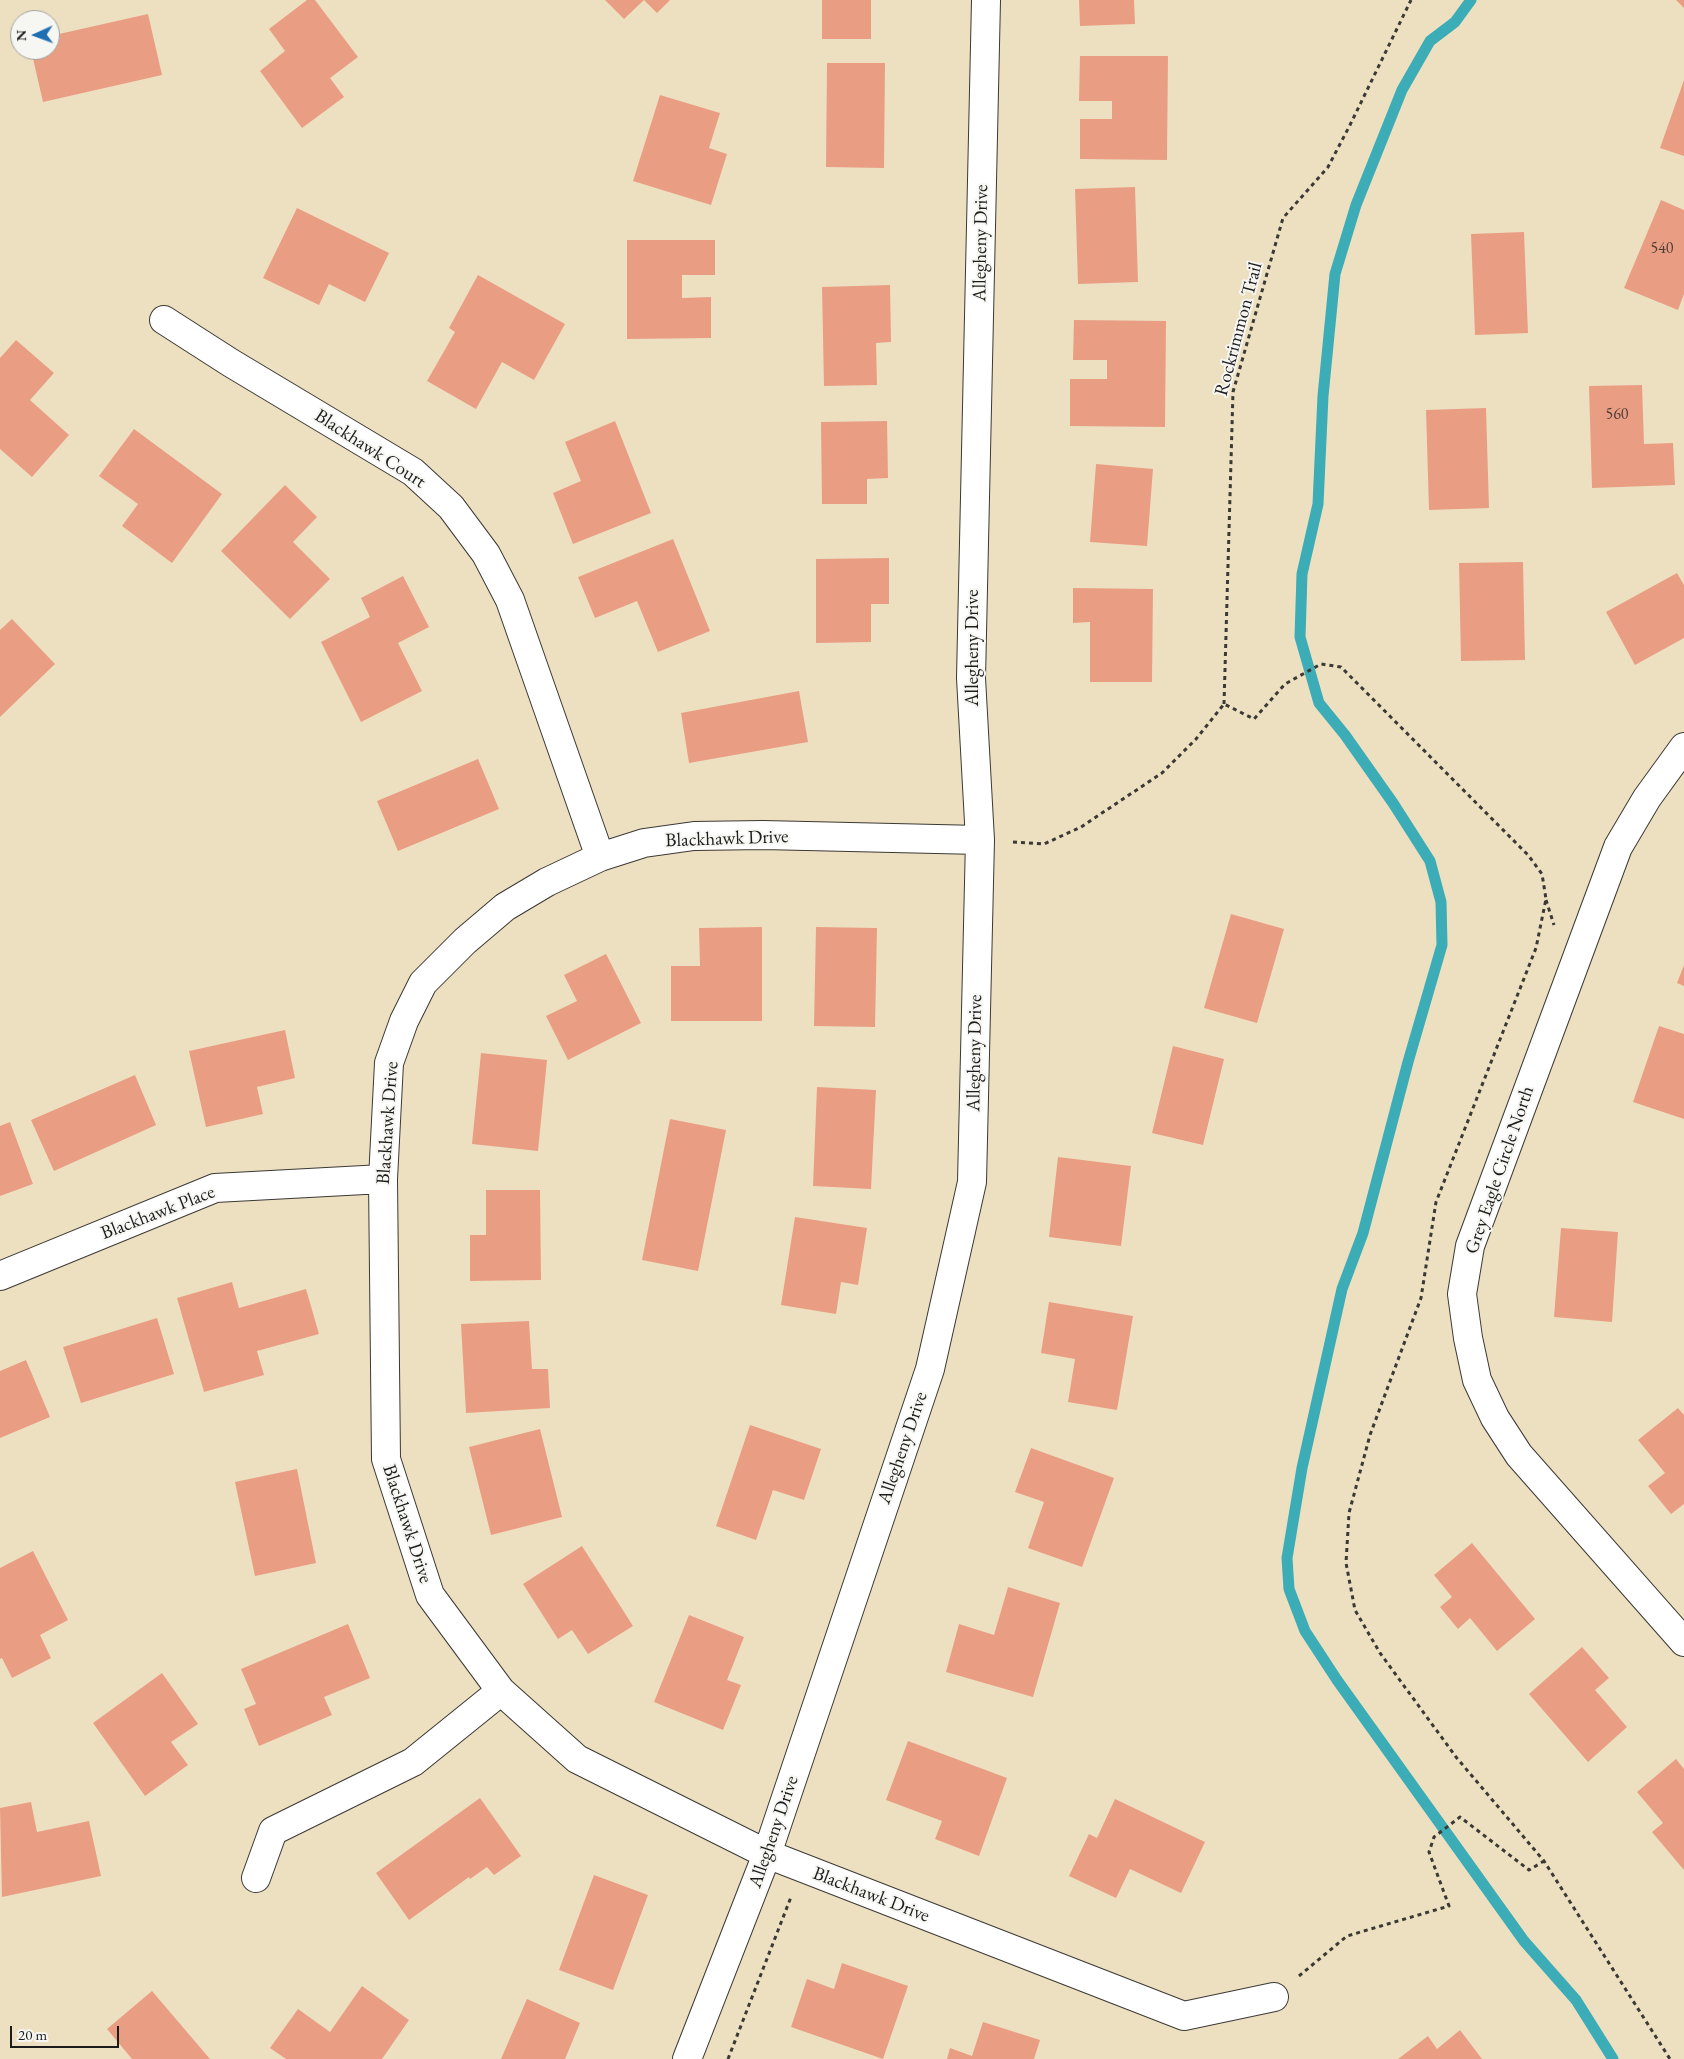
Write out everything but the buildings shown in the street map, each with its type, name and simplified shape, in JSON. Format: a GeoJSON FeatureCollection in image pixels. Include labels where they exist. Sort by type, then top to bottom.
{"type":"FeatureCollection","features":[{"type":"Feature","properties":{"kind":"street","name":"Allegheny Drive"},"geometry":{"type":"LineString","coordinates":[[687,2059],[767,1854],[930,1369],[972,1182],[980,840],[971,678],[986,0]]}},
{"type":"Feature","properties":{"kind":"street","name":"Blackhawk Court"},"geometry":{"type":"LineString","coordinates":[[164,320],[230,363],[413,472],[451,507],[486,554],[510,600],[600,857]]}},
{"type":"Feature","properties":{"kind":"street","name":"Grey Eagle Circle North"},"geometry":{"type":"LineString","coordinates":[[1684,747],[1646,798],[1618,848],[1470,1246],[1462,1294],[1468,1338],[1478,1380],[1495,1418],[1519,1455],[1684,1642]]}},
{"type":"Feature","properties":{"kind":"street","name":"Blackhawk Drive"},"geometry":{"type":"LineString","coordinates":[[980,840],[763,835],[694,836],[644,843],[600,857],[547,882],[505,907],[465,941],[424,983],[404,1021],[389,1063],[383,1179],[386,1458],[430,1594],[501,1691],[577,1759],[767,1854],[1184,2016],[1274,1997]]}},
{"type":"Feature","properties":{"kind":"street","name":"Blackhawk Place"},"geometry":{"type":"LineString","coordinates":[[0,1276],[215,1188],[383,1179]]}},
{"type":"Feature","properties":{"kind":"street"},"geometry":{"type":"LineString","coordinates":[[256,1878],[273,1831],[413,1762],[501,1691]]}},
{"type":"Feature","properties":{"kind":"path","name":"Rockrimmon Trail"},"geometry":{"type":"LineString","coordinates":[[1224,704],[1233,392],[1282,218],[1328,167],[1411,0]]}},
{"type":"Feature","properties":{"kind":"path"},"geometry":{"type":"LineString","coordinates":[[980,840],[1044,844],[1081,827],[1162,773],[1196,739],[1224,704],[1254,719],[1285,684],[1321,664]]}},
{"type":"Feature","properties":{"kind":"path"},"geometry":{"type":"LineString","coordinates":[[1274,1997],[1347,1936],[1449,1906],[1429,1852],[1434,1837],[1460,1817],[1529,1870],[1544,1861]]}},
{"type":"Feature","properties":{"kind":"path"},"geometry":{"type":"LineString","coordinates":[[728,2059],[803,1869]]}},
{"type":"Feature","properties":{"kind":"waterway"},"geometry":{"type":"LineString","coordinates":[[1471,0],[1455,22],[1430,41],[1402,90],[1356,205],[1335,274],[1323,396],[1318,504],[1302,574],[1300,637],[1319,703],[1345,735],[1393,803],[1430,861],[1441,902],[1442,945],[1408,1062],[1363,1233],[1342,1289],[1302,1468],[1287,1558],[1289,1589],[1305,1631],[1337,1680],[1524,1941],[1576,2000],[1613,2059]]}}]}
